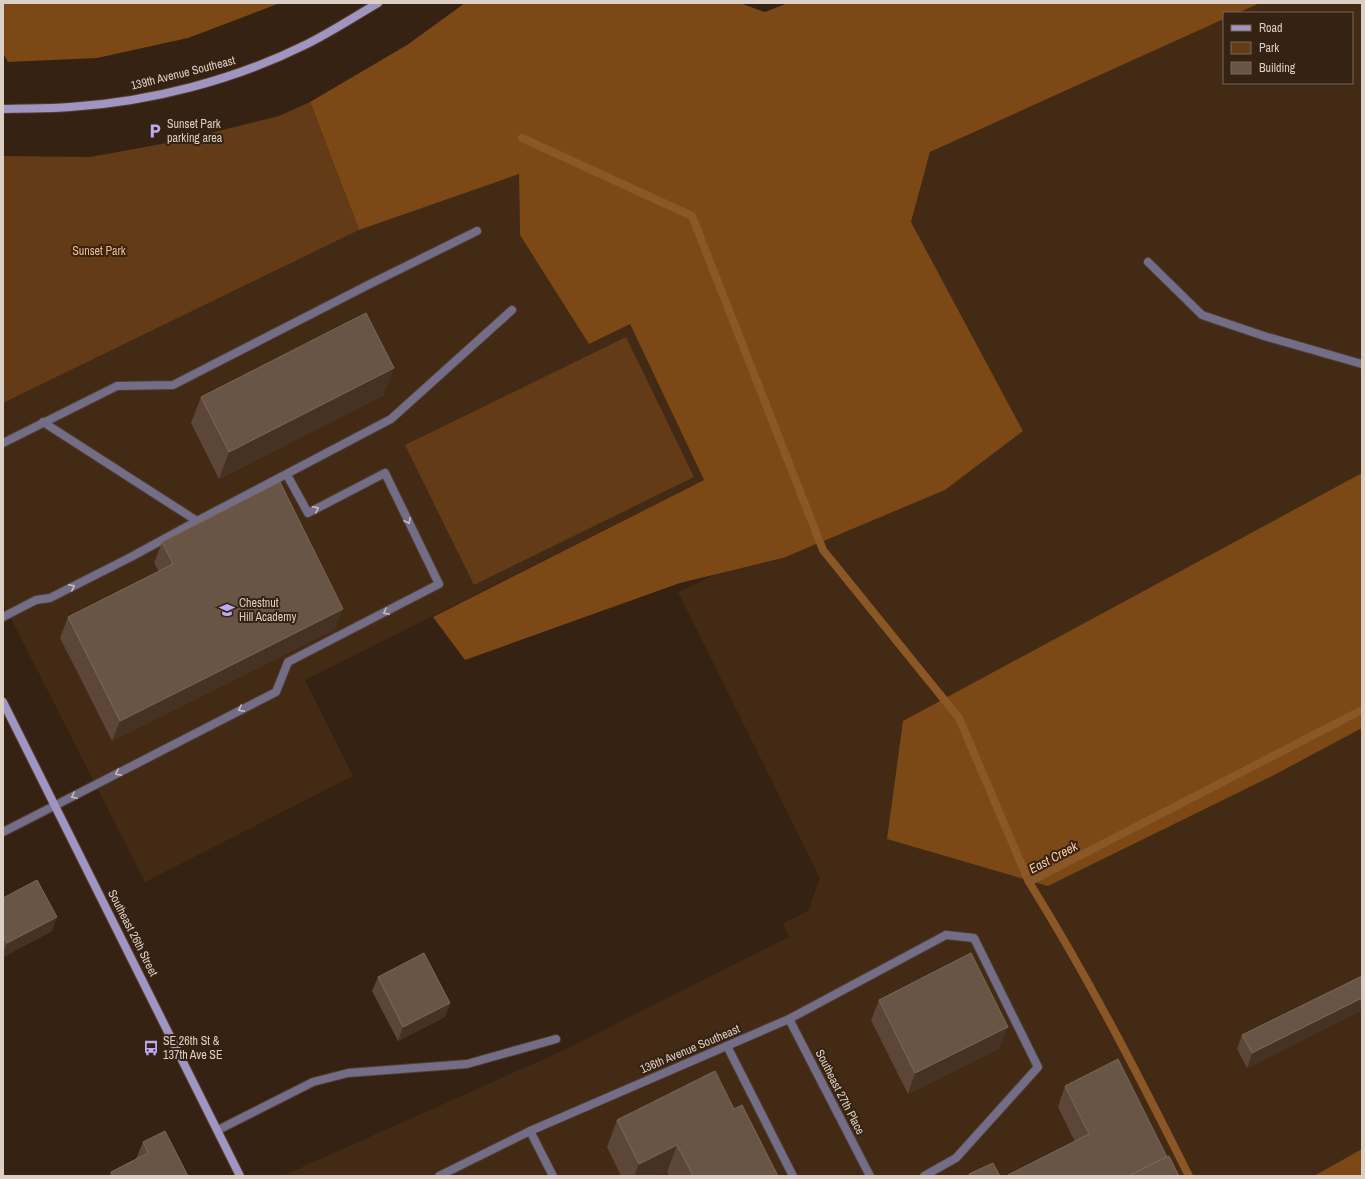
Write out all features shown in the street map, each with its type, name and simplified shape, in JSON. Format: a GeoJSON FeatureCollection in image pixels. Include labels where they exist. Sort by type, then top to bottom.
{"type":"FeatureCollection","features":[{"type":"Feature","properties":{"kind":"street","name":"139th Avenue Southeast"},"geometry":{"type":"LineString","coordinates":[[3,109],[70,107],[134,99],[187,88],[241,72],[307,44],[378,3]]}},
{"type":"Feature","properties":{"kind":"street"},"geometry":{"type":"LineString","coordinates":[[3,443],[117,386],[173,385],[370,284],[477,232]]}},
{"type":"Feature","properties":{"kind":"street"},"geometry":{"type":"LineString","coordinates":[[1148,262],[1202,315],[1264,336],[1362,364]]}},
{"type":"Feature","properties":{"kind":"street"},"geometry":{"type":"LineString","coordinates":[[3,617],[36,600],[50,598],[131,557],[391,419],[512,310]]}},
{"type":"Feature","properties":{"kind":"street"},"geometry":{"type":"LineString","coordinates":[[43,422],[197,521]]}},
{"type":"Feature","properties":{"kind":"street"},"geometry":{"type":"LineString","coordinates":[[3,832],[276,692],[288,662],[439,584],[385,473],[308,513],[287,475]]}},
{"type":"Feature","properties":{"kind":"street","name":"Southeast 26th Street"},"geometry":{"type":"LineString","coordinates":[[3,702],[56,805],[240,1176]]}},
{"type":"Feature","properties":{"kind":"street","name":"136th Avenue Southeast"},"geometry":{"type":"LineString","coordinates":[[439,1176],[530,1131],[789,1019],[946,935],[974,938],[1038,1067],[956,1158],[924,1176]]}},
{"type":"Feature","properties":{"kind":"street","name":"Southeast 27th Place"},"geometry":{"type":"LineString","coordinates":[[789,1019],[870,1176]]}},
{"type":"Feature","properties":{"kind":"street"},"geometry":{"type":"LineString","coordinates":[[218,1130],[313,1082],[348,1073],[467,1064],[556,1039]]}},
{"type":"Feature","properties":{"kind":"street"},"geometry":{"type":"LineString","coordinates":[[727,1046],[793,1176]]}},
{"type":"Feature","properties":{"kind":"street"},"geometry":{"type":"LineString","coordinates":[[530,1131],[553,1176]]}},
{"type":"Feature","properties":{"kind":"shaded area"},"geometry":{"type":"Polygon","coordinates":[[[3,3],[280,3],[188,38],[97,58],[8,62],[3,53],[3,3]]]}},
{"type":"Feature","properties":{"kind":"shaded area"},"geometry":{"type":"Polygon","coordinates":[[[465,3],[740,3],[765,12],[788,3],[1260,3],[1240,12],[1223,12],[1223,19],[930,152],[911,222],[1023,431],[945,490],[783,558],[680,583],[465,660],[433,617],[704,480],[630,324],[589,344],[520,235],[519,174],[359,230],[310,102],[407,45],[465,3]]]}},
{"type":"Feature","properties":{"kind":"shaded area"},"geometry":{"type":"Polygon","coordinates":[[[1260,3],[1362,3],[1362,1176],[282,1176],[562,1051],[789,937],[783,923],[808,911],[820,878],[678,592],[1023,431],[911,222],[930,152],[1223,19],[1223,84],[1353,84],[1353,12],[1240,12],[1260,3]]]}},
{"type":"Feature","properties":{"kind":"shaded area","name":"Chestnut Hill Academy"},"geometry":{"type":"Polygon","coordinates":[[[519,173],[520,235],[630,324],[704,480],[305,680],[353,776],[145,882],[3,603],[3,403],[359,230],[519,173]]]}},
{"type":"Feature","properties":{"kind":"shaded area"},"geometry":{"type":"Polygon","coordinates":[[[1362,473],[1362,728],[1276,774],[1048,886],[887,839],[903,721],[1362,473]]]}},
{"type":"Feature","properties":{"kind":"shaded area"},"geometry":{"type":"Polygon","coordinates":[[[1362,1149],[1362,1176],[1314,1176],[1362,1149]]]}},
{"type":"Feature","properties":{"kind":"green space","name":"Sunset Park"},"geometry":{"type":"Polygon","coordinates":[[[310,102],[359,230],[3,403],[3,156],[90,157],[178,141],[279,116],[310,102]]]}},
{"type":"Feature","properties":{"kind":"green space"},"geometry":{"type":"Polygon","coordinates":[[[626,337],[694,477],[474,585],[405,445],[626,337]]]}},
{"type":"Feature","properties":{"kind":"building"},"geometry":{"type":"Polygon","coordinates":[[[366,313],[394,368],[229,452],[201,397],[366,313]]]}},
{"type":"Feature","properties":{"kind":"building"},"geometry":{"type":"Polygon","coordinates":[[[280,482],[343,609],[120,721],[68,617],[173,564],[162,542],[280,482]]]}},
{"type":"Feature","properties":{"kind":"building"},"geometry":{"type":"Polygon","coordinates":[[[37,880],[57,917],[7,943],[3,937],[3,898],[37,880]]]}},
{"type":"Feature","properties":{"kind":"building"},"geometry":{"type":"Polygon","coordinates":[[[424,953],[450,1003],[403,1027],[378,977],[424,953]]]}},
{"type":"Feature","properties":{"kind":"building"},"geometry":{"type":"Polygon","coordinates":[[[971,953],[1008,1027],[915,1073],[879,1000],[971,953]]]}},
{"type":"Feature","properties":{"kind":"building"},"geometry":{"type":"Polygon","coordinates":[[[1362,976],[1362,998],[1252,1053],[1242,1035],[1362,976]]]}},
{"type":"Feature","properties":{"kind":"building"},"geometry":{"type":"Polygon","coordinates":[[[1118,1059],[1167,1157],[1128,1176],[1006,1176],[1089,1134],[1065,1086],[1118,1059]]]}},
{"type":"Feature","properties":{"kind":"building"},"geometry":{"type":"Polygon","coordinates":[[[715,1071],[734,1109],[742,1105],[778,1176],[693,1176],[677,1145],[639,1164],[617,1120],[715,1071]]]}},
{"type":"Feature","properties":{"kind":"building"},"geometry":{"type":"Polygon","coordinates":[[[165,1131],[188,1176],[113,1176],[111,1172],[148,1153],[143,1142],[165,1131]]]}},
{"type":"Feature","properties":{"kind":"building"},"geometry":{"type":"Polygon","coordinates":[[[1169,1156],[1179,1176],[1128,1176],[1169,1156]]]}},
{"type":"Feature","properties":{"kind":"building"},"geometry":{"type":"Polygon","coordinates":[[[993,1163],[1000,1176],[970,1176],[969,1174],[993,1163]]]}},
{"type":"Feature","properties":{"kind":"waterway"},"geometry":{"type":"LineString","coordinates":[[522,138],[692,216],[823,550],[959,718],[1029,882]]}},
{"type":"Feature","properties":{"kind":"waterway","name":"East Creek"},"geometry":{"type":"LineString","coordinates":[[1189,1176],[1112,1027],[1072,954],[1029,882],[1362,710]]}},
{"type":"Feature","properties":{"kind":"place","name":"Sunset Park parking area"},"geometry":{"type":"Point","coordinates":[155,131]}},
{"type":"Feature","properties":{"kind":"place","name":"Chestnut Hill Academy"},"geometry":{"type":"Point","coordinates":[227,610]}},
{"type":"Feature","properties":{"kind":"place","name":"SE 26th St & 137th Ave SE"},"geometry":{"type":"Point","coordinates":[151,1048]}}]}
